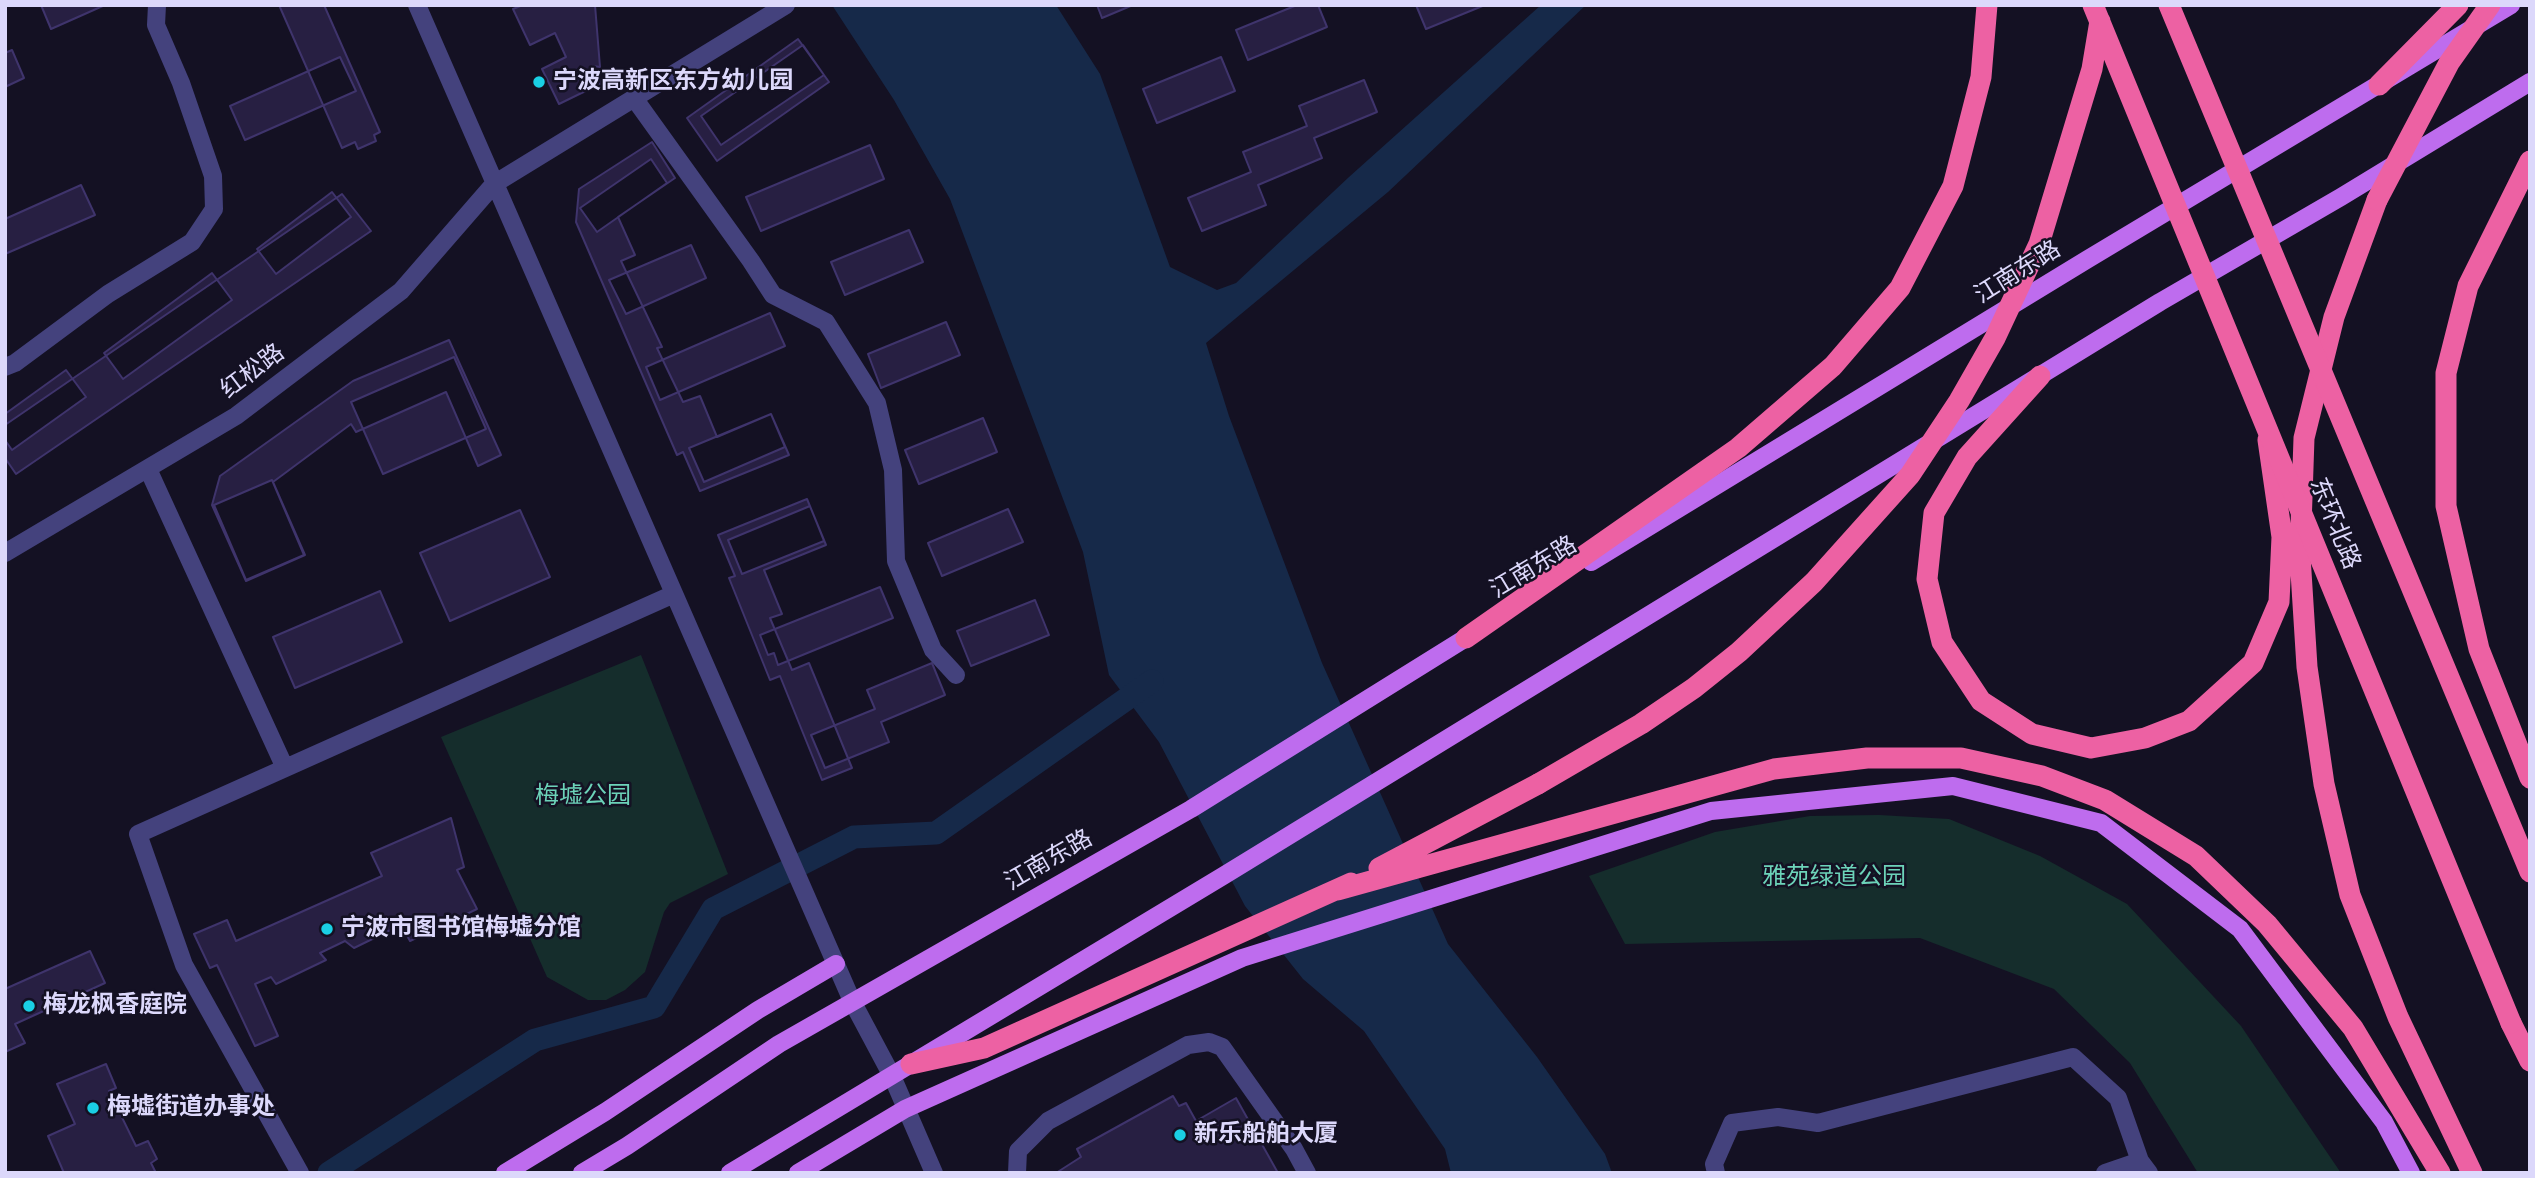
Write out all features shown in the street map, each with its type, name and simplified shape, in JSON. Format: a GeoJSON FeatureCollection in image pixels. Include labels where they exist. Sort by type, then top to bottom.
{"type":"FeatureCollection","features":[{"type":"Feature","properties":{"kind":"highway"},"geometry":{"type":"LineString","coordinates":[[1466,638],[1738,448],[1833,366],[1900,288],[1953,186],[1981,77],[1987,5]]}},
{"type":"Feature","properties":{"kind":"highway","name":"东环北路"},"geometry":{"type":"LineString","coordinates":[[2092,5],[2511,1023],[2530,1061]]}},
{"type":"Feature","properties":{"kind":"highway"},"geometry":{"type":"LineString","coordinates":[[1430,853],[1538,784],[1641,724],[1694,688],[1739,652],[1814,582],[1910,475],[1959,401],[1995,338],[2039,244],[2092,69],[2102,5]]}},
{"type":"Feature","properties":{"kind":"highway"},"geometry":{"type":"LineString","coordinates":[[2379,85],[2458,5]]}},
{"type":"Feature","properties":{"kind":"highway"},"geometry":{"type":"LineString","coordinates":[[2472,1173],[2398,1017],[2350,895],[2324,784],[2307,667],[2300,556],[2304,438],[2334,317],[2377,200],[2449,63],[2490,5]]}},
{"type":"Feature","properties":{"kind":"highway","name":"东环北路"},"geometry":{"type":"LineString","coordinates":[[2173,11],[2530,872]]}},
{"type":"Feature","properties":{"kind":"highway"},"geometry":{"type":"LineString","coordinates":[[2530,161],[2468,286],[2446,373],[2446,506],[2479,649],[2530,778]]}},
{"type":"Feature","properties":{"kind":"highway"},"geometry":{"type":"LineString","coordinates":[[2040,376],[1967,457],[1934,513],[1927,579],[1942,642],[1980,701],[2032,734],[2091,748],[2145,738],[2189,721],[2253,663],[2279,602],[2282,537],[2266,428]]}},
{"type":"Feature","properties":{"kind":"highway"},"geometry":{"type":"LineString","coordinates":[[911,1064],[984,1048],[1255,926],[1430,853],[1774,769],[1867,758],[1961,758],[2042,776],[2105,800],[2196,856],[2267,924],[2353,1028],[2440,1173]]}},
{"type":"Feature","properties":{"kind":"main road","name":"江南东路"},"geometry":{"type":"LineString","coordinates":[[582,1173],[779,1044],[1191,808],[2088,259],[2511,5]]}},
{"type":"Feature","properties":{"kind":"main road"},"geometry":{"type":"LineString","coordinates":[[730,1173],[1223,876],[2040,376],[2530,82]]}},
{"type":"Feature","properties":{"kind":"main road"},"geometry":{"type":"LineString","coordinates":[[798,1173],[905,1109],[1242,958],[1711,811],[1953,786],[2101,823],[2241,929],[2384,1122],[2411,1173]]}},
{"type":"Feature","properties":{"kind":"main road"},"geometry":{"type":"LineString","coordinates":[[505,1173],[605,1112],[758,1010],[836,964]]}},
{"type":"Feature","properties":{"kind":"street"},"geometry":{"type":"LineString","coordinates":[[5,367],[15,363],[108,294],[192,242],[215,209],[213,176],[181,83],[156,25],[157,5]]}},
{"type":"Feature","properties":{"kind":"street"},"geometry":{"type":"LineString","coordinates":[[417,5],[852,1001],[891,1076],[934,1173]]}},
{"type":"Feature","properties":{"kind":"street","name":"红松路"},"geometry":{"type":"LineString","coordinates":[[5,553],[236,416],[401,291],[494,184],[786,5]]}},
{"type":"Feature","properties":{"kind":"street"},"geometry":{"type":"LineString","coordinates":[[634,98],[737,240],[773,295],[827,322],[877,403],[893,470],[896,561],[933,650],[956,675]]}},
{"type":"Feature","properties":{"kind":"street"},"geometry":{"type":"LineString","coordinates":[[148,469],[285,768]]}},
{"type":"Feature","properties":{"kind":"street"},"geometry":{"type":"LineString","coordinates":[[300,1173],[184,965],[138,834],[674,594]]}},
{"type":"Feature","properties":{"kind":"street"},"geometry":{"type":"LineString","coordinates":[[1017,1173],[1018,1151],[1048,1121],[1188,1045],[1209,1042],[1222,1047],[1294,1149],[1307,1173]]}},
{"type":"Feature","properties":{"kind":"street"},"geometry":{"type":"LineString","coordinates":[[1716,1173],[1714,1164],[1732,1123],[1778,1117],[1818,1123],[2073,1057],[2118,1098],[2145,1167],[2105,1173]]}},
{"type":"Feature","properties":{"kind":"green space","name":"梅墟公园"},"geometry":{"type":"Polygon","coordinates":[[[641,655],[728,874],[670,903],[664,912],[645,972],[625,990],[606,1000],[588,1000],[547,977],[441,737],[641,655]]]}},
{"type":"Feature","properties":{"kind":"green space","name":"雅苑绿道公园"},"geometry":{"type":"Polygon","coordinates":[[[1879,815],[1949,819],[2040,856],[2127,904],[2241,1026],[2341,1173],[2198,1173],[2130,1063],[2054,989],[1920,938],[1625,944],[1589,876],[1715,832],[1810,816],[1879,815]]]}},
{"type":"Feature","properties":{"kind":"water"},"geometry":{"type":"Polygon","coordinates":[[[832,5],[1056,5],[1100,74],[1170,267],[1217,290],[1236,283],[1349,177],[1541,5],[1586,5],[1388,192],[1206,343],[1229,416],[1322,663],[1448,944],[1537,1057],[1605,1154],[1612,1173],[1451,1173],[1445,1149],[1364,1031],[1303,979],[1245,906],[1159,742],[1109,675],[1083,552],[950,199],[894,100],[832,5]]]}},
{"type":"Feature","properties":{"kind":"building"},"geometry":{"type":"Polygon","coordinates":[[[41,5],[105,5],[51,29],[41,5]]]}},
{"type":"Feature","properties":{"kind":"building"},"geometry":{"type":"Polygon","coordinates":[[[279,5],[324,5],[380,132],[374,135],[376,141],[358,149],[355,142],[342,148],[279,5]]]}},
{"type":"Feature","properties":{"kind":"building"},"geometry":{"type":"Polygon","coordinates":[[[523,5],[595,5],[600,67],[593,66],[602,83],[559,104],[542,69],[566,57],[555,33],[530,45],[513,9],[523,5]]]}},
{"type":"Feature","properties":{"kind":"building"},"geometry":{"type":"Polygon","coordinates":[[[1097,5],[1133,5],[1102,18],[1097,5]]]}},
{"type":"Feature","properties":{"kind":"building"},"geometry":{"type":"Polygon","coordinates":[[[1297,5],[1318,5],[1327,27],[1248,60],[1236,30],[1297,5]]]}},
{"type":"Feature","properties":{"kind":"building"},"geometry":{"type":"Polygon","coordinates":[[[1416,5],[1485,5],[1426,29],[1416,5]]]}},
{"type":"Feature","properties":{"kind":"building"},"geometry":{"type":"Polygon","coordinates":[[[798,39],[829,82],[717,161],[687,118],[798,39]]]}},
{"type":"Feature","properties":{"kind":"building"},"geometry":{"type":"Polygon","coordinates":[[[803,45],[824,75],[721,145],[701,116],[803,45]]]}},
{"type":"Feature","properties":{"kind":"building"},"geometry":{"type":"Polygon","coordinates":[[[12,50],[24,78],[5,87],[5,53],[12,50]]]}},
{"type":"Feature","properties":{"kind":"building"},"geometry":{"type":"Polygon","coordinates":[[[340,57],[356,91],[245,140],[230,106],[340,57]]]}},
{"type":"Feature","properties":{"kind":"building"},"geometry":{"type":"Polygon","coordinates":[[[1221,57],[1235,91],[1157,123],[1143,89],[1221,57]]]}},
{"type":"Feature","properties":{"kind":"building"},"geometry":{"type":"Polygon","coordinates":[[[1364,80],[1377,112],[1314,138],[1322,158],[1258,185],[1266,205],[1202,231],[1188,198],[1251,172],[1243,152],[1307,126],[1299,106],[1364,80]]]}},
{"type":"Feature","properties":{"kind":"building"},"geometry":{"type":"Polygon","coordinates":[[[652,142],[675,178],[618,217],[635,255],[621,261],[662,347],[657,348],[683,402],[700,396],[717,437],[771,414],[789,455],[700,491],[683,452],[677,455],[576,222],[579,189],[652,142]]]}},
{"type":"Feature","properties":{"kind":"building"},"geometry":{"type":"Polygon","coordinates":[[[870,145],[884,179],[761,231],[746,197],[870,145]]]}},
{"type":"Feature","properties":{"kind":"building"},"geometry":{"type":"Polygon","coordinates":[[[651,159],[667,183],[597,232],[580,208],[651,159]]]}},
{"type":"Feature","properties":{"kind":"building"},"geometry":{"type":"Polygon","coordinates":[[[81,185],[95,215],[5,254],[5,219],[81,185]]]}},
{"type":"Feature","properties":{"kind":"building"},"geometry":{"type":"Polygon","coordinates":[[[332,192],[351,217],[276,274],[257,249],[332,192]]]}},
{"type":"Feature","properties":{"kind":"building"},"geometry":{"type":"Polygon","coordinates":[[[342,194],[371,231],[16,474],[5,458],[5,425],[342,194]]]}},
{"type":"Feature","properties":{"kind":"building"},"geometry":{"type":"Polygon","coordinates":[[[909,230],[923,262],[845,295],[831,262],[909,230]]]}},
{"type":"Feature","properties":{"kind":"building"},"geometry":{"type":"Polygon","coordinates":[[[691,245],[706,278],[626,314],[609,280],[691,245]]]}},
{"type":"Feature","properties":{"kind":"building"},"geometry":{"type":"Polygon","coordinates":[[[212,273],[232,300],[123,379],[104,353],[212,273]]]}},
{"type":"Feature","properties":{"kind":"building"},"geometry":{"type":"Polygon","coordinates":[[[770,313],[785,346],[660,400],[646,367],[770,313]]]}},
{"type":"Feature","properties":{"kind":"building"},"geometry":{"type":"Polygon","coordinates":[[[946,322],[960,355],[881,388],[868,354],[946,322]]]}},
{"type":"Feature","properties":{"kind":"building"},"geometry":{"type":"Polygon","coordinates":[[[449,340],[501,455],[478,466],[446,392],[356,432],[351,424],[273,482],[305,555],[246,581],[212,505],[220,476],[353,381],[449,340]]]}},
{"type":"Feature","properties":{"kind":"building"},"geometry":{"type":"Polygon","coordinates":[[[454,357],[486,429],[383,474],[351,402],[454,357]]]}},
{"type":"Feature","properties":{"kind":"building"},"geometry":{"type":"Polygon","coordinates":[[[66,370],[86,397],[12,450],[5,440],[5,414],[66,370]]]}},
{"type":"Feature","properties":{"kind":"building"},"geometry":{"type":"Polygon","coordinates":[[[771,414],[785,447],[704,482],[689,448],[771,414]]]}},
{"type":"Feature","properties":{"kind":"building"},"geometry":{"type":"Polygon","coordinates":[[[983,418],[997,452],[919,484],[905,450],[983,418]]]}},
{"type":"Feature","properties":{"kind":"building"},"geometry":{"type":"Polygon","coordinates":[[[272,480],[304,555],[246,580],[214,505],[272,480]]]}},
{"type":"Feature","properties":{"kind":"building"},"geometry":{"type":"Polygon","coordinates":[[[807,499],[826,545],[764,570],[782,614],[770,618],[792,670],[809,663],[852,768],[822,780],[780,676],[770,680],[729,578],[735,576],[718,535],[807,499]]]}},
{"type":"Feature","properties":{"kind":"building"},"geometry":{"type":"Polygon","coordinates":[[[810,506],[824,541],[742,574],[728,540],[810,506]]]}},
{"type":"Feature","properties":{"kind":"building"},"geometry":{"type":"Polygon","coordinates":[[[1008,509],[1023,542],[942,576],[928,543],[1008,509]]]}},
{"type":"Feature","properties":{"kind":"building"},"geometry":{"type":"Polygon","coordinates":[[[520,510],[550,577],[450,621],[420,553],[520,510]]]}},
{"type":"Feature","properties":{"kind":"building"},"geometry":{"type":"Polygon","coordinates":[[[880,587],[893,618],[778,665],[774,653],[768,655],[760,635],[880,587]]]}},
{"type":"Feature","properties":{"kind":"building"},"geometry":{"type":"Polygon","coordinates":[[[380,591],[402,642],[295,688],[273,637],[380,591]]]}},
{"type":"Feature","properties":{"kind":"building"},"geometry":{"type":"Polygon","coordinates":[[[1035,600],[1049,635],[971,666],[957,631],[1035,600]]]}},
{"type":"Feature","properties":{"kind":"building"},"geometry":{"type":"Polygon","coordinates":[[[932,663],[945,695],[881,722],[889,742],[825,768],[811,735],[875,709],[867,690],[932,663]]]}},
{"type":"Feature","properties":{"kind":"building","name":"宁波市图书馆梅墟分馆"},"geometry":{"type":"Polygon","coordinates":[[[451,818],[464,867],[457,870],[477,909],[410,941],[401,925],[354,948],[345,941],[320,953],[326,960],[276,984],[271,977],[255,984],[278,1036],[255,1046],[217,965],[210,968],[194,934],[227,920],[236,941],[382,876],[371,853],[451,818]]]}},
{"type":"Feature","properties":{"kind":"building","name":"梅龙枫香庭院"},"geometry":{"type":"Polygon","coordinates":[[[90,951],[105,983],[15,1024],[25,1043],[5,1052],[5,989],[90,951]]]}},
{"type":"Feature","properties":{"kind":"building","name":"梅墟街道办事处"},"geometry":{"type":"Polygon","coordinates":[[[106,1064],[116,1088],[109,1091],[136,1146],[148,1141],[157,1159],[151,1163],[156,1173],[64,1173],[48,1136],[75,1124],[57,1084],[106,1064]]]}},
{"type":"Feature","properties":{"kind":"building","name":"新乐船舶大厦"},"geometry":{"type":"Polygon","coordinates":[[[1173,1096],[1179,1106],[1186,1103],[1196,1121],[1236,1098],[1278,1173],[1056,1173],[1081,1157],[1077,1149],[1173,1096]]]}},
{"type":"Feature","properties":{"kind":"waterway"},"geometry":{"type":"LineString","coordinates":[[329,1173],[535,1040],[654,1007],[713,909],[854,837],[936,833],[1152,681]]}},
{"type":"Feature","properties":{"kind":"place","name":"宁波高新区东方幼儿园"},"geometry":{"type":"Point","coordinates":[539,82]}},
{"type":"Feature","properties":{"kind":"place","name":"宁波市图书馆梅墟分馆"},"geometry":{"type":"Point","coordinates":[327,929]}},
{"type":"Feature","properties":{"kind":"place","name":"梅龙枫香庭院"},"geometry":{"type":"Point","coordinates":[29,1006]}},
{"type":"Feature","properties":{"kind":"place","name":"梅墟街道办事处"},"geometry":{"type":"Point","coordinates":[93,1108]}},
{"type":"Feature","properties":{"kind":"place","name":"新乐船舶大厦"},"geometry":{"type":"Point","coordinates":[1180,1135]}}]}
